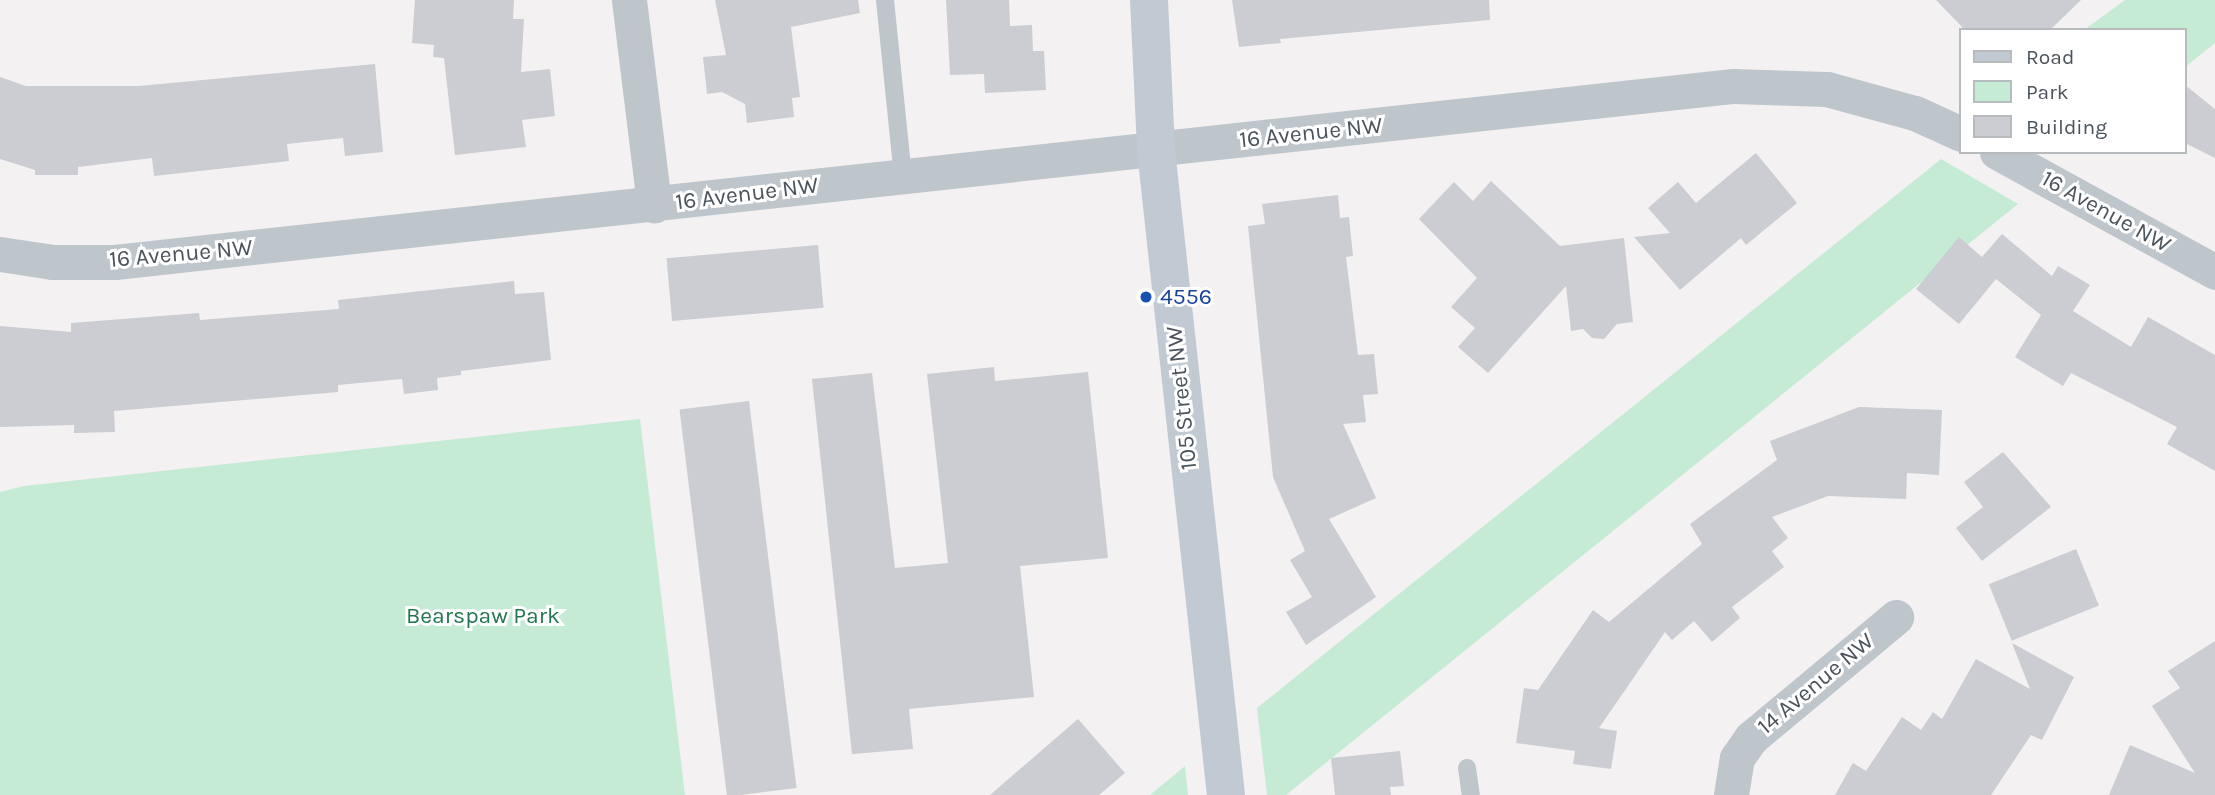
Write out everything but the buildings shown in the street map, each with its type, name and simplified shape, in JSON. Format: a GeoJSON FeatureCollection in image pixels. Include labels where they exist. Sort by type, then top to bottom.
{"type":"FeatureCollection","features":[{"type":"Feature","properties":{"kind":"street","name":"16 Avenue NW"},"geometry":{"type":"LineString","coordinates":[[629,0],[654,205]]}},
{"type":"Feature","properties":{"kind":"street","name":"105 Street NW"},"geometry":{"type":"LineString","coordinates":[[1149,0],[1156,150],[1226,795]]}},
{"type":"Feature","properties":{"kind":"street","name":"16 Avenue NW"},"geometry":{"type":"LineString","coordinates":[[0,254],[52,262],[115,262],[903,176],[1770,86],[1827,89],[1870,99],[1960,134]]}},
{"type":"Feature","properties":{"kind":"street","name":"16 Avenue NW"},"geometry":{"type":"LineString","coordinates":[[2001,154],[2215,272]]}},
{"type":"Feature","properties":{"kind":"street","name":"14 Avenue NW"},"geometry":{"type":"LineString","coordinates":[[1731,795],[1737,758],[1751,738],[1896,617]]}},
{"type":"Feature","properties":{"kind":"lane"},"geometry":{"type":"LineString","coordinates":[[885,0],[903,176]]}},
{"type":"Feature","properties":{"kind":"lane"},"geometry":{"type":"LineString","coordinates":[[1467,768],[1471,795]]}},
{"type":"Feature","properties":{"kind":"green space"},"geometry":{"type":"Polygon","coordinates":[[[2125,0],[2215,0],[2215,43],[2187,65],[2187,28],[2087,28],[2125,0]]]}},
{"type":"Feature","properties":{"kind":"green space"},"geometry":{"type":"Polygon","coordinates":[[[1941,159],[2018,204],[1286,795],[1267,795],[1257,708],[1941,159]]]}},
{"type":"Feature","properties":{"kind":"green space","name":"Bearspaw Park"},"geometry":{"type":"Polygon","coordinates":[[[640,419],[685,795],[0,795],[0,492],[24,486],[640,419]]]}},
{"type":"Feature","properties":{"kind":"green space"},"geometry":{"type":"Polygon","coordinates":[[[1185,766],[1188,795],[1150,795],[1185,766]]]}},
{"type":"Feature","properties":{"kind":"place","name":"4556"},"geometry":{"type":"Point","coordinates":[1146,297]}}]}
